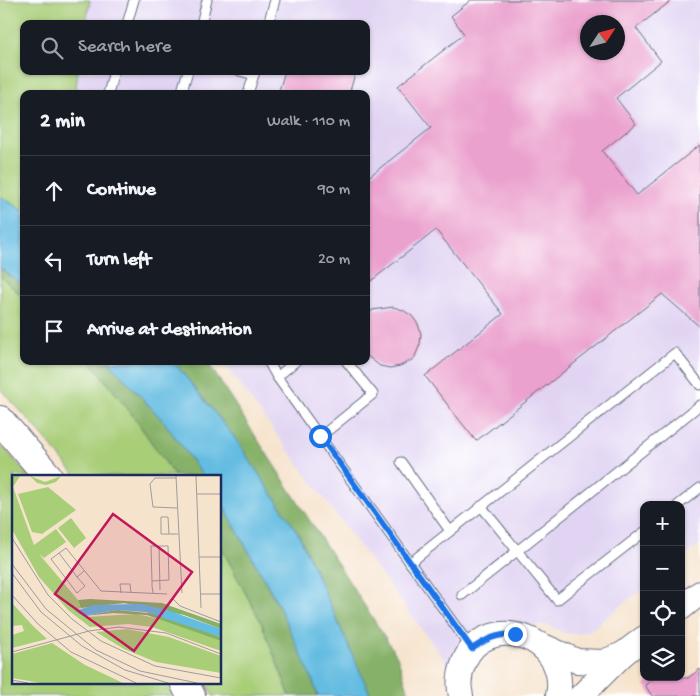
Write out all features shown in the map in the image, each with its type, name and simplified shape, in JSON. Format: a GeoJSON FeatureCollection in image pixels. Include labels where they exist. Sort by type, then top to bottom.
{"type":"FeatureCollection","features":[{"type":"Feature","properties":{"kind":"highway"},"geometry":{"type":"LineString","coordinates":[[4,424],[47,475]]}},
{"type":"Feature","properties":{"kind":"highway"},"geometry":{"type":"LineString","coordinates":[[185,684],[191,696]]}},
{"type":"Feature","properties":{"kind":"street"},"geometry":{"type":"LineString","coordinates":[[685,605],[700,593]]}},
{"type":"Feature","properties":{"kind":"street"},"geometry":{"type":"LineString","coordinates":[[461,696],[458,686],[460,672],[466,658],[472,649],[487,639],[500,634],[515,634],[528,638],[577,661],[603,662],[623,654]]}},
{"type":"Feature","properties":{"kind":"street"},"geometry":{"type":"LineString","coordinates":[[581,696],[623,654],[640,641]]}},
{"type":"Feature","properties":{"kind":"street"},"geometry":{"type":"LineString","coordinates":[[540,645],[551,656],[558,671],[560,686],[558,696]]}},
{"type":"Feature","properties":{"kind":"lane"},"geometry":{"type":"LineString","coordinates":[[128,20],[134,0]]}},
{"type":"Feature","properties":{"kind":"lane"},"geometry":{"type":"LineString","coordinates":[[202,20],[207,0]]}},
{"type":"Feature","properties":{"kind":"lane"},"geometry":{"type":"LineString","coordinates":[[269,20],[275,0]]}},
{"type":"Feature","properties":{"kind":"lane"},"geometry":{"type":"LineString","coordinates":[[109,90],[113,75]]}},
{"type":"Feature","properties":{"kind":"lane"},"geometry":{"type":"LineString","coordinates":[[182,90],[187,75]]}},
{"type":"Feature","properties":{"kind":"lane"},"geometry":{"type":"LineString","coordinates":[[249,90],[253,75]]}},
{"type":"Feature","properties":{"kind":"lane"},"geometry":{"type":"LineString","coordinates":[[410,563],[675,353],[700,386]]}},
{"type":"Feature","properties":{"kind":"lane"},"geometry":{"type":"LineString","coordinates":[[270,365],[472,649]]}},
{"type":"Feature","properties":{"kind":"lane"},"geometry":{"type":"LineString","coordinates":[[277,377],[291,365]]}},
{"type":"Feature","properties":{"kind":"lane"},"geometry":{"type":"LineString","coordinates":[[320,436],[373,394],[349,365]]}},
{"type":"Feature","properties":{"kind":"lane"},"geometry":{"type":"LineString","coordinates":[[462,595],[700,405]]}},
{"type":"Feature","properties":{"kind":"lane"},"geometry":{"type":"LineString","coordinates":[[401,462],[450,531]]}},
{"type":"Feature","properties":{"kind":"lane"},"geometry":{"type":"LineString","coordinates":[[683,501],[700,488]]}},
{"type":"Feature","properties":{"kind":"lane"},"geometry":{"type":"LineString","coordinates":[[481,506],[557,600],[640,535]]}},
{"type":"Feature","properties":{"kind":"shaded area"},"geometry":{"type":"Polygon","coordinates":[[[90,0],[700,0],[700,544],[685,556],[685,501],[640,501],[640,591],[590,630],[578,634],[566,634],[547,625],[504,625],[450,667],[225,365],[370,365],[370,90],[76,90],[77,75],[370,75],[370,20],[87,20],[90,0]]]}},
{"type":"Feature","properties":{"kind":"green space"},"geometry":{"type":"Polygon","coordinates":[[[0,0],[90,0],[87,20],[20,20],[20,75],[77,75],[76,90],[20,90],[20,208],[0,196],[0,0]]]}},
{"type":"Feature","properties":{"kind":"green space"},"geometry":{"type":"Polygon","coordinates":[[[0,268],[20,283],[20,294],[0,276],[0,268]]]}},
{"type":"Feature","properties":{"kind":"green space"},"geometry":{"type":"Polygon","coordinates":[[[0,276],[20,294],[20,365],[93,365],[131,413],[174,475],[75,475],[32,423],[0,389],[0,276]]]}},
{"type":"Feature","properties":{"kind":"green space"},"geometry":{"type":"Polygon","coordinates":[[[93,365],[112,365],[165,423],[202,475],[174,475],[131,413],[93,365]]]}},
{"type":"Feature","properties":{"kind":"green space"},"geometry":{"type":"Polygon","coordinates":[[[176,365],[210,365],[397,656],[410,696],[371,696],[298,533],[235,438],[176,365]]]}},
{"type":"Feature","properties":{"kind":"green space"},"geometry":{"type":"Polygon","coordinates":[[[0,444],[28,475],[12,475],[12,684],[166,684],[173,696],[0,696],[0,444]]]}},
{"type":"Feature","properties":{"kind":"green space"},"geometry":{"type":"Polygon","coordinates":[[[221,502],[286,621],[318,696],[290,696],[261,622],[221,547],[221,502]]]}},
{"type":"Feature","properties":{"kind":"green space"},"geometry":{"type":"Polygon","coordinates":[[[221,547],[261,622],[290,696],[213,696],[207,684],[221,684],[221,547]]]}},
{"type":"Feature","properties":{"kind":"water"},"geometry":{"type":"Polygon","coordinates":[[[0,196],[20,208],[20,283],[0,268],[0,196]]]}},
{"type":"Feature","properties":{"kind":"water"},"geometry":{"type":"Polygon","coordinates":[[[112,365],[176,365],[235,438],[298,533],[371,696],[318,696],[277,602],[221,502],[221,475],[202,475],[165,423],[112,365]]]}},
{"type":"Feature","properties":{"kind":"building"},"geometry":{"type":"Polygon","coordinates":[[[471,0],[672,0],[636,28],[661,61],[616,98],[636,124],[602,151],[637,195],[700,145],[700,327],[662,294],[476,441],[425,376],[503,314],[436,230],[370,282],[370,176],[431,128],[398,86],[464,34],[451,16],[471,0]]]}},
{"type":"Feature","properties":{"kind":"building"},"geometry":{"type":"Polygon","coordinates":[[[284,75],[355,75],[350,90],[279,90],[284,75]]]}},
{"type":"Feature","properties":{"kind":"building"},"geometry":{"type":"Polygon","coordinates":[[[393,307],[403,310],[412,316],[418,324],[421,334],[420,344],[414,359],[400,366],[390,368],[380,366],[370,358],[370,313],[372,310],[393,307]]]}},
{"type":"Feature","properties":{"kind":"building"},"geometry":{"type":"Polygon","coordinates":[[[700,669],[700,696],[652,696],[645,685],[650,681],[685,681],[685,678],[688,678],[700,669]]]}},
{"type":"Feature","properties":{"kind":"route"},"geometry":{"type":"LineString","coordinates":[[320,436],[472,649],[487,639],[500,634],[515,634]]}}]}
